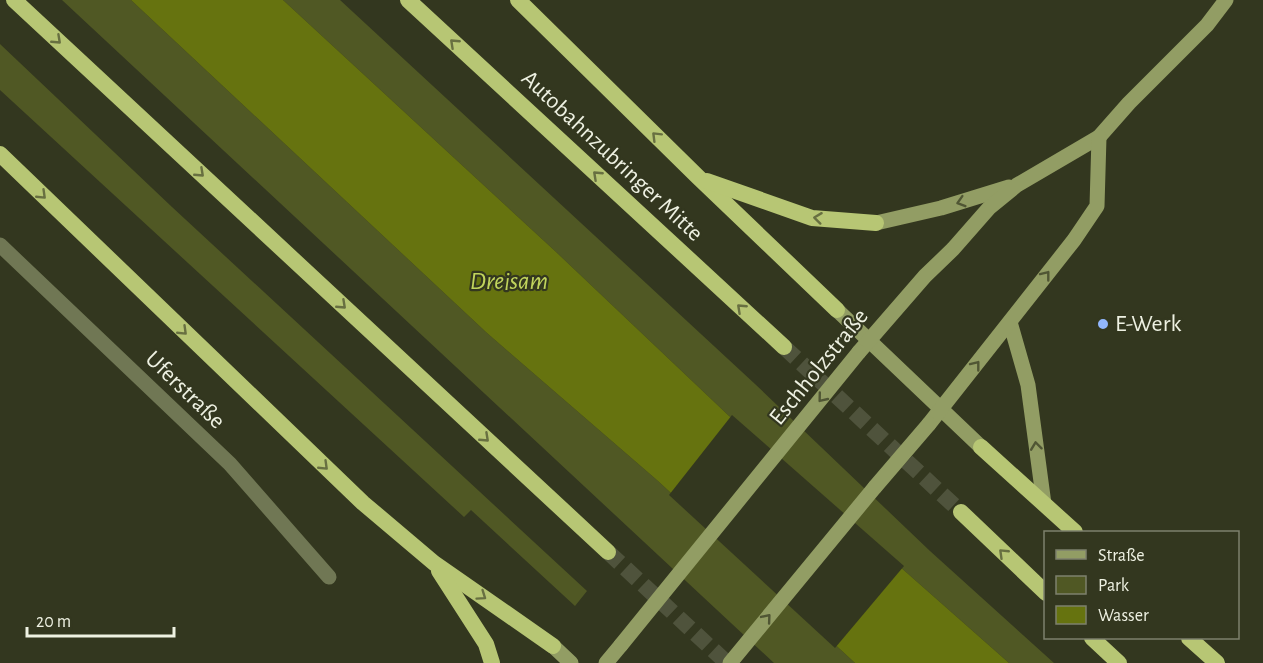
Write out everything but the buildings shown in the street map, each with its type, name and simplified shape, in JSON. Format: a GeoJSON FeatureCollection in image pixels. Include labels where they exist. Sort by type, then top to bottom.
{"type":"FeatureCollection","features":[{"type":"Feature","properties":{"kind":"highway"},"geometry":{"type":"LineString","coordinates":[[14,0],[608,552]]}},
{"type":"Feature","properties":{"kind":"highway","name":"Autobahnzubringer Mitte"},"geometry":{"type":"LineString","coordinates":[[408,0],[784,347]]}},
{"type":"Feature","properties":{"kind":"highway"},"geometry":{"type":"LineString","coordinates":[[518,0],[837,310]]}},
{"type":"Feature","properties":{"kind":"highway"},"geometry":{"type":"LineString","coordinates":[[0,154],[363,503],[434,562],[553,646]]}},
{"type":"Feature","properties":{"kind":"highway"},"geometry":{"type":"LineString","coordinates":[[698,177],[812,218],[876,223]]}},
{"type":"Feature","properties":{"kind":"highway"},"geometry":{"type":"LineString","coordinates":[[981,447],[1074,531]]}},
{"type":"Feature","properties":{"kind":"highway"},"geometry":{"type":"LineString","coordinates":[[961,512],[1044,591]]}},
{"type":"Feature","properties":{"kind":"highway"},"geometry":{"type":"LineString","coordinates":[[434,562],[486,644],[492,663]]}},
{"type":"Feature","properties":{"kind":"highway"},"geometry":{"type":"LineString","coordinates":[[1093,639],[1119,663]]}},
{"type":"Feature","properties":{"kind":"highway"},"geometry":{"type":"LineString","coordinates":[[1190,639],[1217,663]]}},
{"type":"Feature","properties":{"kind":"main road","name":"Eschholzstraße"},"geometry":{"type":"LineString","coordinates":[[606,663],[864,346],[989,208],[1017,185],[1099,136],[1207,25],[1226,0]]}},
{"type":"Feature","properties":{"kind":"main road"},"geometry":{"type":"LineString","coordinates":[[730,663],[942,410],[1074,240],[1097,206],[1099,136]]}},
{"type":"Feature","properties":{"kind":"main road"},"geometry":{"type":"LineString","coordinates":[[876,223],[941,208],[1017,185]]}},
{"type":"Feature","properties":{"kind":"main road"},"geometry":{"type":"LineString","coordinates":[[837,310],[864,346],[942,410],[981,447]]}},
{"type":"Feature","properties":{"kind":"main road"},"geometry":{"type":"LineString","coordinates":[[1010,322],[1028,385],[1044,504]]}},
{"type":"Feature","properties":{"kind":"main road"},"geometry":{"type":"LineString","coordinates":[[553,646],[571,663]]}},
{"type":"Feature","properties":{"kind":"street","name":"Uferstraße"},"geometry":{"type":"LineString","coordinates":[[0,245],[230,464],[329,577]]}},
{"type":"Feature","properties":{"kind":"green space"},"geometry":{"type":"Polygon","coordinates":[[[62,0],[131,0],[487,333],[658,481],[855,663],[774,663],[62,0]]]}},
{"type":"Feature","properties":{"kind":"green space"},"geometry":{"type":"Polygon","coordinates":[[[283,0],[340,0],[755,384],[930,551],[1054,663],[1009,663],[728,415],[555,251],[283,0]]]}},
{"type":"Feature","properties":{"kind":"green space"},"geometry":{"type":"Polygon","coordinates":[[[0,44],[172,207],[587,591],[575,606],[471,510],[464,517],[0,90],[0,44]]]}},
{"type":"Feature","properties":{"kind":"water","name":"Dreisam"},"geometry":{"type":"Polygon","coordinates":[[[131,0],[283,0],[555,251],[728,415],[1009,663],[855,663],[658,481],[487,333],[131,0]]]}},
{"type":"Feature","properties":{"kind":"pier"},"geometry":{"type":"Polygon","coordinates":[[[732,415],[904,566],[835,648],[669,495],[732,415]]]}},
{"type":"Feature","properties":{"kind":"tunnel"},"geometry":{"type":"LineString","coordinates":[[784,347],[961,512]]}},
{"type":"Feature","properties":{"kind":"tunnel"},"geometry":{"type":"LineString","coordinates":[[608,552],[727,663]]}},
{"type":"Feature","properties":{"kind":"place","name":"E-Werk"},"geometry":{"type":"Point","coordinates":[1103,324]}}]}
